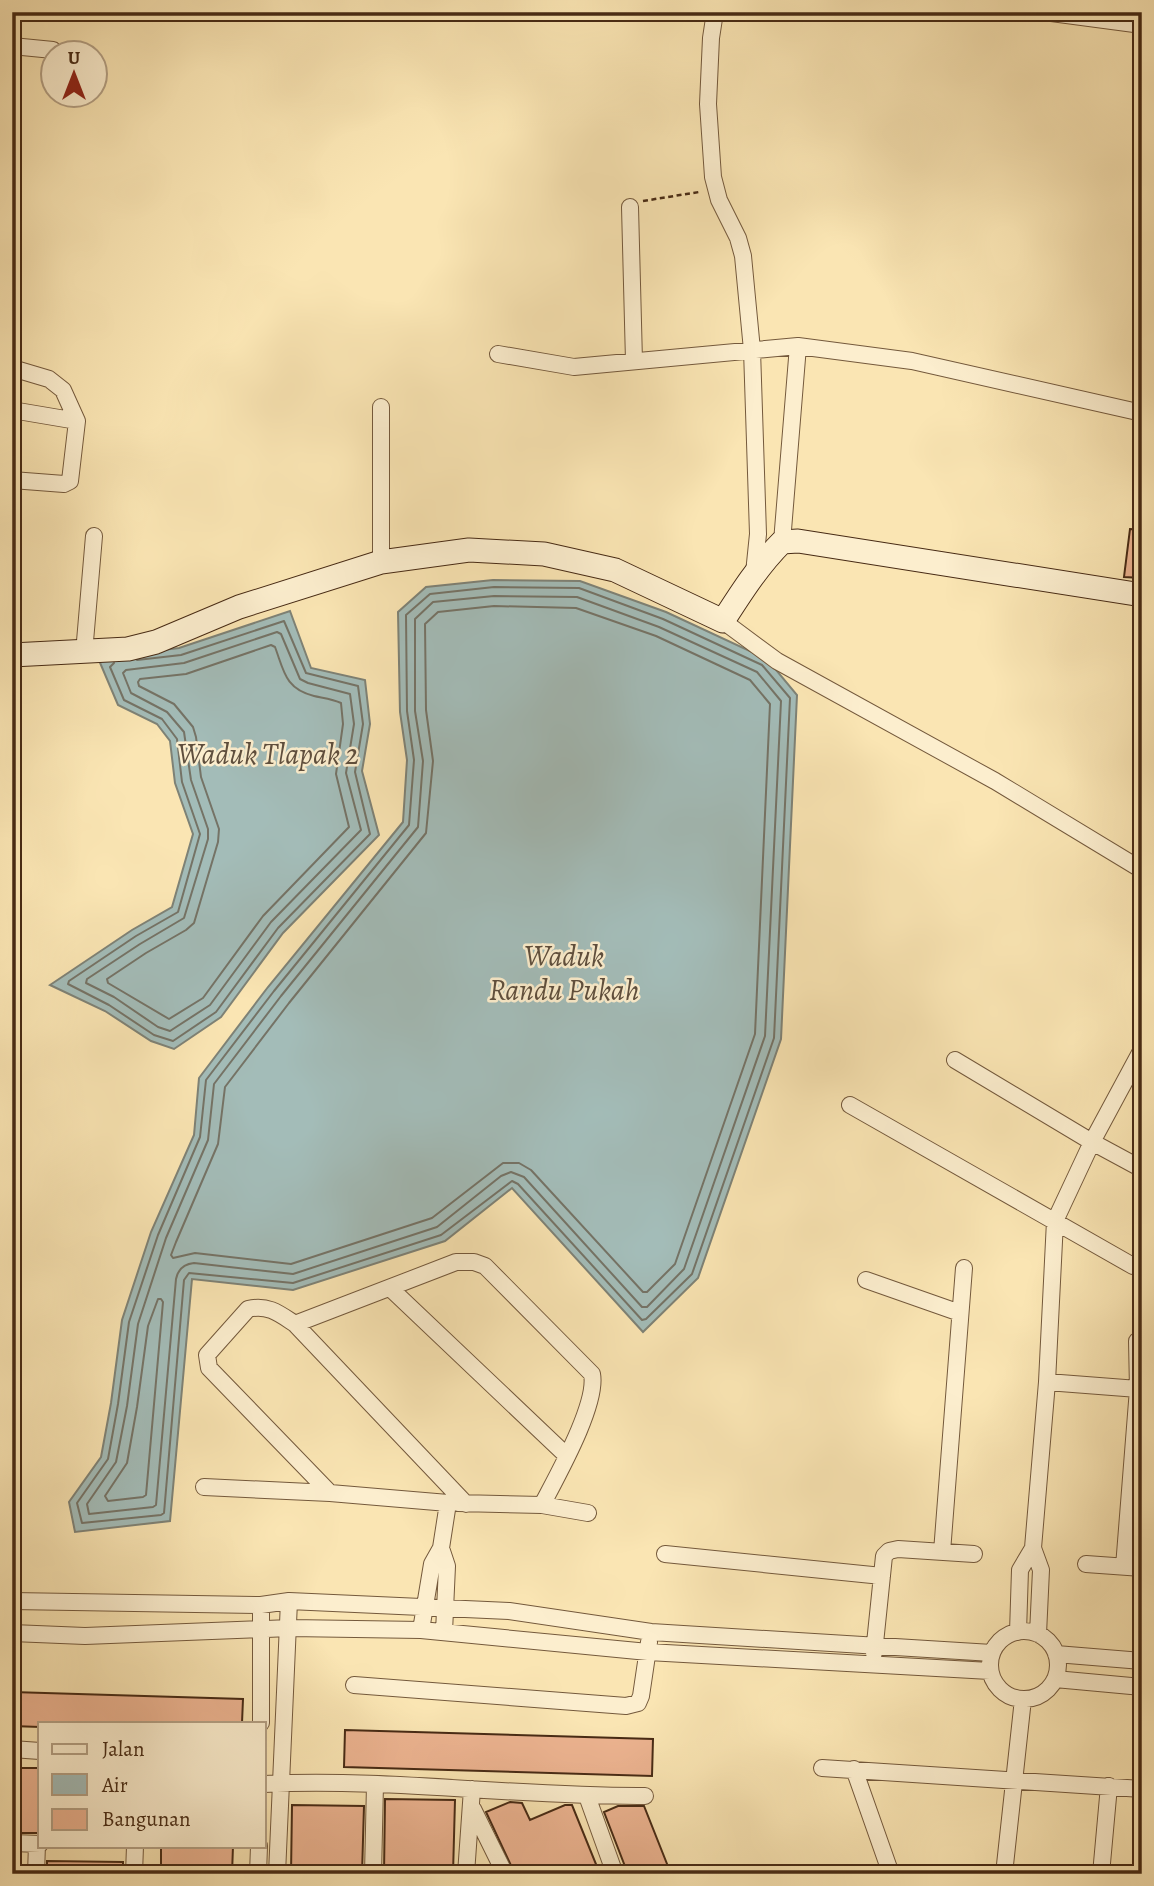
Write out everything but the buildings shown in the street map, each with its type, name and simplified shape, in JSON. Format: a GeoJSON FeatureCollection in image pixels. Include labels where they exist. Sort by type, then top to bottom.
{"type":"FeatureCollection","features":[{"type":"Feature","properties":{"kind":"main road"},"geometry":{"type":"LineString","coordinates":[[12,655],[128,649],[156,642],[239,607],[381,562],[469,550],[544,554],[615,570],[723,621],[754,574],[782,542],[798,541],[1142,595]]}},
{"type":"Feature","properties":{"kind":"street"},"geometry":{"type":"LineString","coordinates":[[715,12],[708,104],[713,177],[719,200],[738,237],[743,256],[752,350],[758,534],[754,574]]}},
{"type":"Feature","properties":{"kind":"street"},"geometry":{"type":"LineString","coordinates":[[1044,12],[1142,25]]}},
{"type":"Feature","properties":{"kind":"street"},"geometry":{"type":"LineString","coordinates":[[12,46],[38,49]]}},
{"type":"Feature","properties":{"kind":"street"},"geometry":{"type":"LineString","coordinates":[[629,207],[634,361]]}},
{"type":"Feature","properties":{"kind":"street"},"geometry":{"type":"LineString","coordinates":[[782,542],[798,346]]}},
{"type":"Feature","properties":{"kind":"street"},"geometry":{"type":"LineString","coordinates":[[498,354],[574,367],[798,346],[912,361],[1142,413]]}},
{"type":"Feature","properties":{"kind":"street"},"geometry":{"type":"LineString","coordinates":[[12,368],[33,372],[49,379],[63,390],[77,421],[70,481],[64,484],[12,480]]}},
{"type":"Feature","properties":{"kind":"street"},"geometry":{"type":"LineString","coordinates":[[381,407],[381,562]]}},
{"type":"Feature","properties":{"kind":"street"},"geometry":{"type":"LineString","coordinates":[[12,411],[77,421]]}},
{"type":"Feature","properties":{"kind":"street"},"geometry":{"type":"LineString","coordinates":[[84,653],[94,536]]}},
{"type":"Feature","properties":{"kind":"street"},"geometry":{"type":"LineString","coordinates":[[723,621],[777,661],[995,781],[1142,870]]}},
{"type":"Feature","properties":{"kind":"street"},"geometry":{"type":"LineString","coordinates":[[1038,1634],[1041,1570],[1033,1548],[1047,1382],[1055,1221],[1092,1142],[1141,1051]]}},
{"type":"Feature","properties":{"kind":"street"},"geometry":{"type":"LineString","coordinates":[[955,1060],[1142,1169]]}},
{"type":"Feature","properties":{"kind":"street"},"geometry":{"type":"LineString","coordinates":[[850,1105],[1133,1266]]}},
{"type":"Feature","properties":{"kind":"street"},"geometry":{"type":"LineString","coordinates":[[295,1324],[456,1262],[474,1262],[485,1266],[592,1374],[593,1392],[567,1456],[542,1505]]}},
{"type":"Feature","properties":{"kind":"street"},"geometry":{"type":"LineString","coordinates":[[943,1552],[964,1268]]}},
{"type":"Feature","properties":{"kind":"street"},"geometry":{"type":"LineString","coordinates":[[866,1280],[960,1313]]}},
{"type":"Feature","properties":{"kind":"street"},"geometry":{"type":"LineString","coordinates":[[390,1288],[567,1456]]}},
{"type":"Feature","properties":{"kind":"street"},"geometry":{"type":"LineString","coordinates":[[330,1493],[209,1368],[207,1355],[248,1309],[270,1308],[295,1324],[466,1504]]}},
{"type":"Feature","properties":{"kind":"street"},"geometry":{"type":"LineString","coordinates":[[1124,1566],[1136,1483],[1137,1341]]}},
{"type":"Feature","properties":{"kind":"street"},"geometry":{"type":"LineString","coordinates":[[1047,1382],[1138,1389]]}},
{"type":"Feature","properties":{"kind":"street"},"geometry":{"type":"LineString","coordinates":[[204,1487],[330,1493],[466,1504],[542,1505],[588,1513]]}},
{"type":"Feature","properties":{"kind":"street"},"geometry":{"type":"LineString","coordinates":[[421,1630],[432,1564],[441,1548],[449,1503]]}},
{"type":"Feature","properties":{"kind":"street"},"geometry":{"type":"LineString","coordinates":[[441,1548],[447,1566],[444,1632]]}},
{"type":"Feature","properties":{"kind":"street"},"geometry":{"type":"LineString","coordinates":[[1018,1632],[1020,1570],[1033,1548]]}},
{"type":"Feature","properties":{"kind":"street"},"geometry":{"type":"LineString","coordinates":[[873,1666],[884,1556],[889,1551],[898,1549],[974,1554]]}},
{"type":"Feature","properties":{"kind":"street"},"geometry":{"type":"LineString","coordinates":[[665,1554],[882,1576]]}},
{"type":"Feature","properties":{"kind":"street"},"geometry":{"type":"LineString","coordinates":[[1086,1564],[1142,1568]]}},
{"type":"Feature","properties":{"kind":"street"},"geometry":{"type":"LineString","coordinates":[[12,1601],[261,1605],[289,1601],[424,1606],[509,1611],[651,1632],[992,1653]]}},
{"type":"Feature","properties":{"kind":"street"},"geometry":{"type":"LineString","coordinates":[[277,1874],[290,1628],[289,1601]]}},
{"type":"Feature","properties":{"kind":"street"},"geometry":{"type":"LineString","coordinates":[[261,1605],[261,1722]]}},
{"type":"Feature","properties":{"kind":"street"},"geometry":{"type":"LineString","coordinates":[[12,1633],[85,1636],[290,1628],[421,1630],[648,1652],[990,1671]]}},
{"type":"Feature","properties":{"kind":"street"},"geometry":{"type":"LineString","coordinates":[[355,1685],[626,1706],[638,1703],[651,1632]]}},
{"type":"Feature","properties":{"kind":"street"},"geometry":{"type":"LineString","coordinates":[[1018,1632],[1038,1634],[1048,1641],[1056,1654],[1058,1667],[1055,1679],[1047,1690],[1036,1697],[1023,1699],[1008,1696],[996,1685],[990,1671],[992,1653],[1003,1638],[1018,1632]]}},
{"type":"Feature","properties":{"kind":"street"},"geometry":{"type":"LineString","coordinates":[[1056,1654],[1142,1661]]}},
{"type":"Feature","properties":{"kind":"street"},"geometry":{"type":"LineString","coordinates":[[1055,1679],[1142,1687]]}},
{"type":"Feature","properties":{"kind":"street"},"geometry":{"type":"LineString","coordinates":[[1004,1874],[1023,1699]]}},
{"type":"Feature","properties":{"kind":"street"},"geometry":{"type":"LineString","coordinates":[[12,1749],[38,1751]]}},
{"type":"Feature","properties":{"kind":"street"},"geometry":{"type":"LineString","coordinates":[[822,1768],[1142,1789]]}},
{"type":"Feature","properties":{"kind":"street"},"geometry":{"type":"LineString","coordinates":[[854,1769],[891,1874]]}},
{"type":"Feature","properties":{"kind":"street"},"geometry":{"type":"LineString","coordinates":[[266,1784],[375,1784],[587,1796],[645,1796]]}},
{"type":"Feature","properties":{"kind":"street"},"geometry":{"type":"LineString","coordinates":[[373,1874],[375,1784]]}},
{"type":"Feature","properties":{"kind":"street"},"geometry":{"type":"LineString","coordinates":[[1101,1874],[1109,1786]]}},
{"type":"Feature","properties":{"kind":"street"},"geometry":{"type":"LineString","coordinates":[[466,1874],[472,1789]]}},
{"type":"Feature","properties":{"kind":"street"},"geometry":{"type":"LineString","coordinates":[[587,1796],[615,1874]]}},
{"type":"Feature","properties":{"kind":"street"},"geometry":{"type":"LineString","coordinates":[[472,1807],[505,1874]]}},
{"type":"Feature","properties":{"kind":"street"},"geometry":{"type":"LineString","coordinates":[[12,1843],[38,1844]]}},
{"type":"Feature","properties":{"kind":"street"},"geometry":{"type":"LineString","coordinates":[[36,1874],[39,1848]]}},
{"type":"Feature","properties":{"kind":"street"},"geometry":{"type":"LineString","coordinates":[[134,1874],[135,1848]]}},
{"type":"Feature","properties":{"kind":"street"},"geometry":{"type":"LineString","coordinates":[[258,1874],[259,1848]]}},
{"type":"Feature","properties":{"kind":"path"},"geometry":{"type":"LineString","coordinates":[[629,207],[635,203],[716,190]]}},
{"type":"Feature","properties":{"kind":"water","name":"Waduk Randu Pukah"},"geometry":{"type":"Polygon","coordinates":[[[493,580],[580,581],[666,612],[767,659],[797,695],[781,1039],[698,1278],[643,1332],[512,1188],[445,1241],[293,1290],[192,1279],[170,1521],[75,1532],[69,1502],[101,1457],[122,1320],[151,1232],[194,1135],[199,1078],[268,987],[403,822],[407,760],[400,712],[398,612],[426,587],[493,580]]]}},
{"type":"Feature","properties":{"kind":"water","name":"Waduk Tlapak 2"},"geometry":{"type":"Polygon","coordinates":[[[290,611],[311,668],[365,680],[370,724],[362,771],[379,835],[283,933],[221,1017],[174,1049],[151,1041],[105,1011],[50,985],[132,930],[172,907],[193,834],[175,783],[170,741],[157,724],[118,705],[98,658],[179,648],[290,611]]]}}]}
